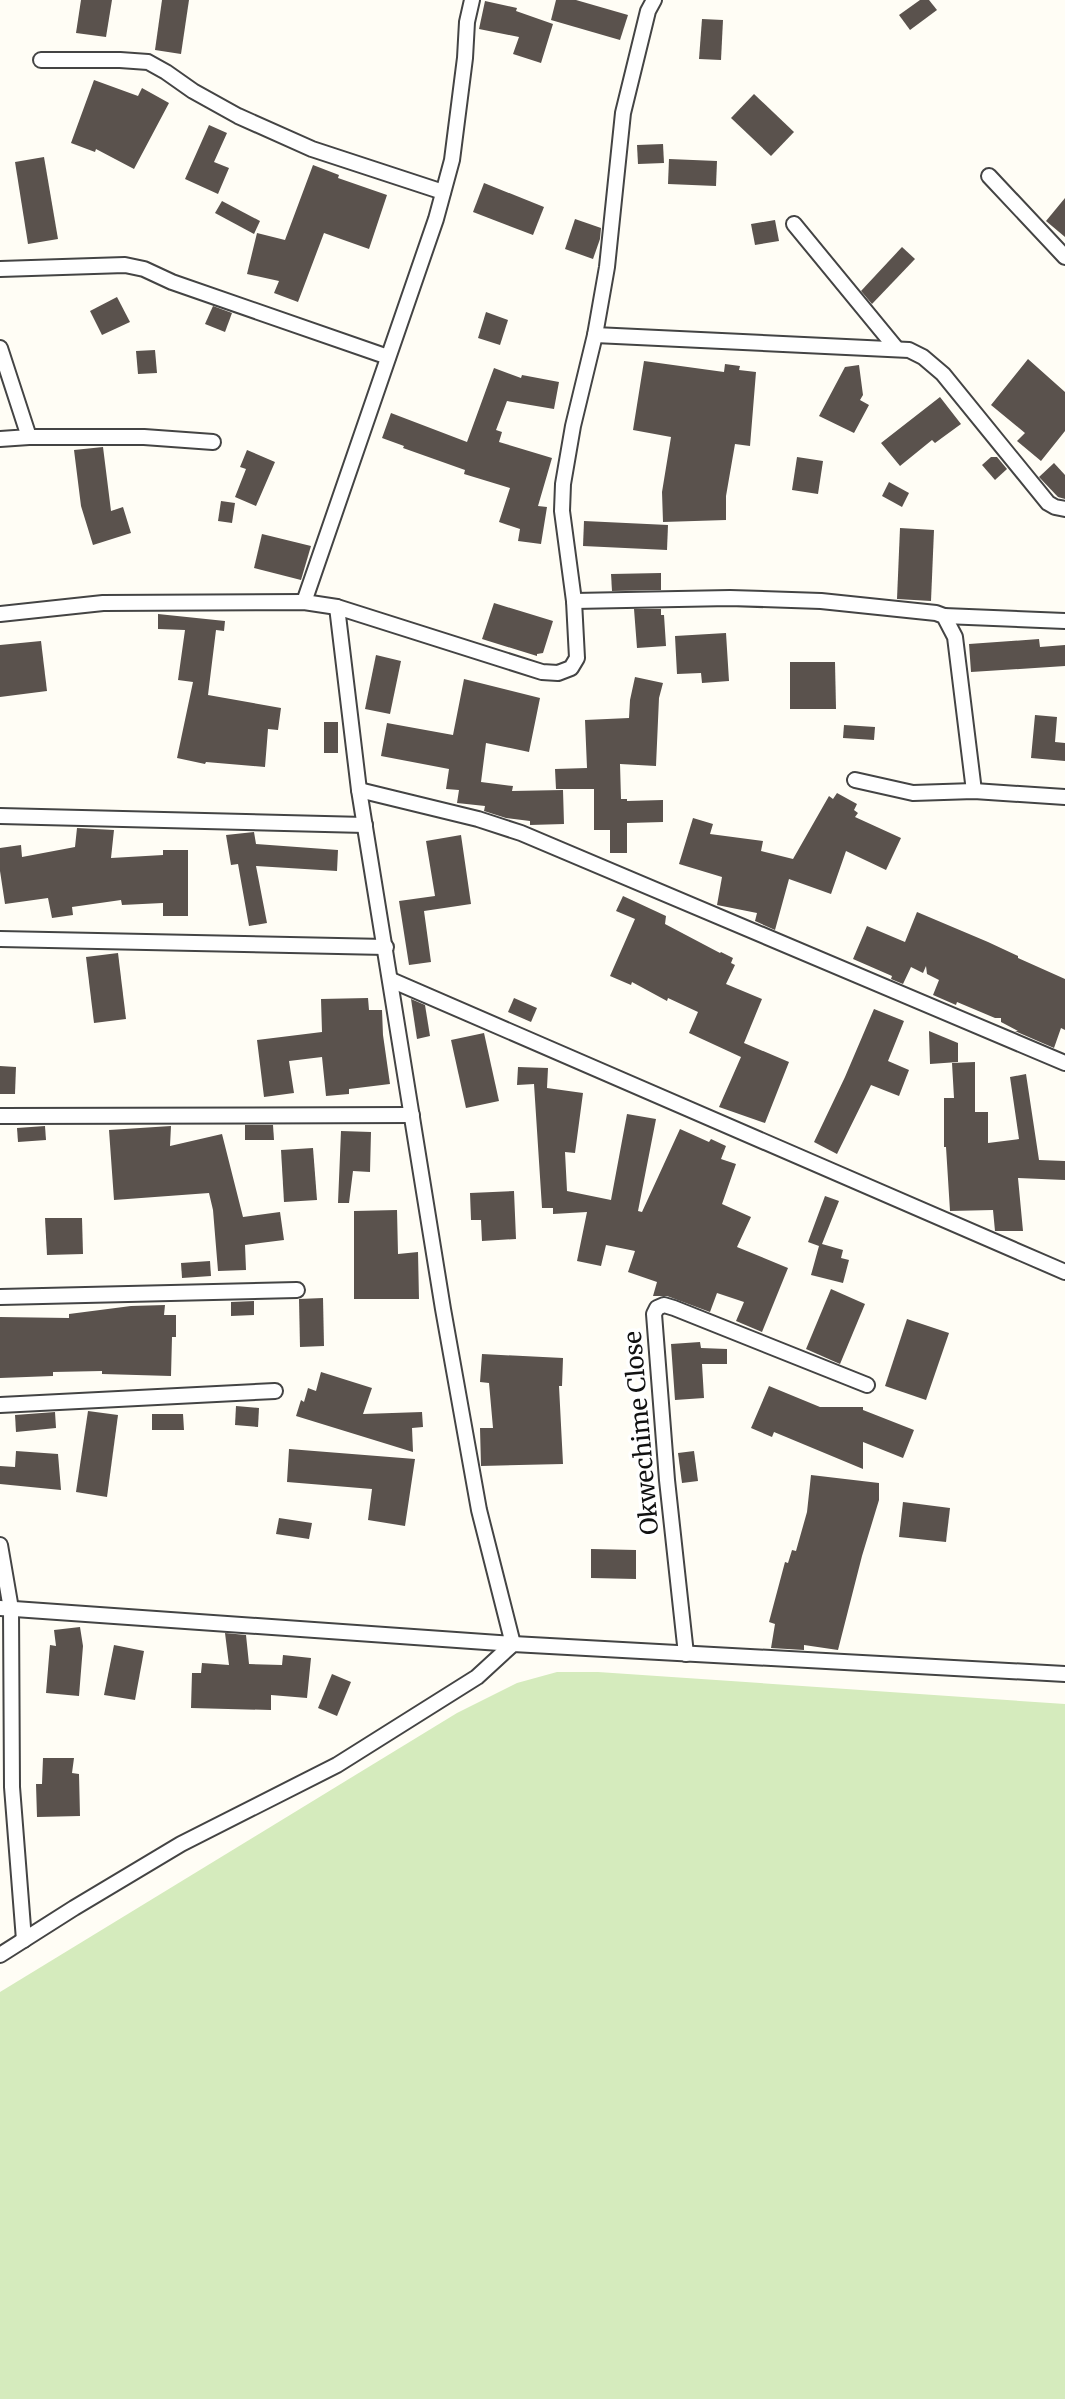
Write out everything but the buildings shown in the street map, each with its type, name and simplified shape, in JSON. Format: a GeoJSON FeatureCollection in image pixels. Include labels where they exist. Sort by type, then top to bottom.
{"type":"FeatureCollection","features":[{"type":"Feature","properties":{"kind":"street"},"geometry":{"type":"LineString","coordinates":[[0,614],[103,603],[304,602],[337,607],[542,672],[558,673],[571,668],[578,658],[574,601],[562,511],[563,484],[607,267],[622,113],[653,0]]}},
{"type":"Feature","properties":{"kind":"street"},"geometry":{"type":"LineString","coordinates":[[304,602],[436,219],[452,160],[468,1]]}},
{"type":"Feature","properties":{"kind":"street"},"geometry":{"type":"LineString","coordinates":[[41,60],[148,62],[238,116],[312,149],[443,192]]}},
{"type":"Feature","properties":{"kind":"street"},"geometry":{"type":"LineString","coordinates":[[989,176],[1065,257]]}},
{"type":"Feature","properties":{"kind":"street"},"geometry":{"type":"LineString","coordinates":[[794,224],[896,348]]}},
{"type":"Feature","properties":{"kind":"street"},"geometry":{"type":"LineString","coordinates":[[0,269],[125,265],[144,269],[184,286],[388,358]]}},
{"type":"Feature","properties":{"kind":"street"},"geometry":{"type":"LineString","coordinates":[[595,335],[909,350],[923,357],[943,374],[1048,503],[1065,509]]}},
{"type":"Feature","properties":{"kind":"street"},"geometry":{"type":"LineString","coordinates":[[0,348],[29,437]]}},
{"type":"Feature","properties":{"kind":"street"},"geometry":{"type":"LineString","coordinates":[[0,439],[144,437],[213,442]]}},
{"type":"Feature","properties":{"kind":"street"},"geometry":{"type":"LineString","coordinates":[[574,601],[730,598],[821,601],[944,616],[1065,621]]}},
{"type":"Feature","properties":{"kind":"street"},"geometry":{"type":"LineString","coordinates":[[337,607],[359,790],[443,1310],[479,1510],[513,1644]]}},
{"type":"Feature","properties":{"kind":"street"},"geometry":{"type":"LineString","coordinates":[[944,616],[955,637],[974,791]]}},
{"type":"Feature","properties":{"kind":"street"},"geometry":{"type":"LineString","coordinates":[[855,780],[912,793],[974,791],[1065,797]]}},
{"type":"Feature","properties":{"kind":"street"},"geometry":{"type":"LineString","coordinates":[[359,790],[478,819],[522,833],[1065,1063]]}},
{"type":"Feature","properties":{"kind":"street"},"geometry":{"type":"LineString","coordinates":[[0,816],[365,824]]}},
{"type":"Feature","properties":{"kind":"street"},"geometry":{"type":"LineString","coordinates":[[0,939],[386,947]]}},
{"type":"Feature","properties":{"kind":"street"},"geometry":{"type":"LineString","coordinates":[[391,980],[1065,1272]]}},
{"type":"Feature","properties":{"kind":"street"},"geometry":{"type":"LineString","coordinates":[[0,1116],[412,1115]]}},
{"type":"Feature","properties":{"kind":"street"},"geometry":{"type":"LineString","coordinates":[[0,1297],[297,1290]]}},
{"type":"Feature","properties":{"kind":"street","name":"Okwechime Close"},"geometry":{"type":"LineString","coordinates":[[686,1654],[667,1480],[654,1314],[657,1308],[663,1305],[674,1308],[867,1385]]}},
{"type":"Feature","properties":{"kind":"street"},"geometry":{"type":"LineString","coordinates":[[0,1405],[275,1391]]}},
{"type":"Feature","properties":{"kind":"street"},"geometry":{"type":"LineString","coordinates":[[0,1545],[12,1787],[24,1940]]}},
{"type":"Feature","properties":{"kind":"street"},"geometry":{"type":"LineString","coordinates":[[5,1608],[513,1644],[1065,1674]]}},
{"type":"Feature","properties":{"kind":"street"},"geometry":{"type":"LineString","coordinates":[[0,1955],[181,1844],[337,1765],[477,1677],[513,1644]]}},
{"type":"Feature","properties":{"kind":"street"},"geometry":{"type":"LineString","coordinates":[[0,1824],[15,1825]]}},
{"type":"Feature","properties":{"kind":"green space"},"geometry":{"type":"Polygon","coordinates":[[[557,1672],[598,1672],[1065,1704],[1065,2399],[0,2399],[0,1992],[457,1713],[517,1683],[557,1672]]]}}]}
